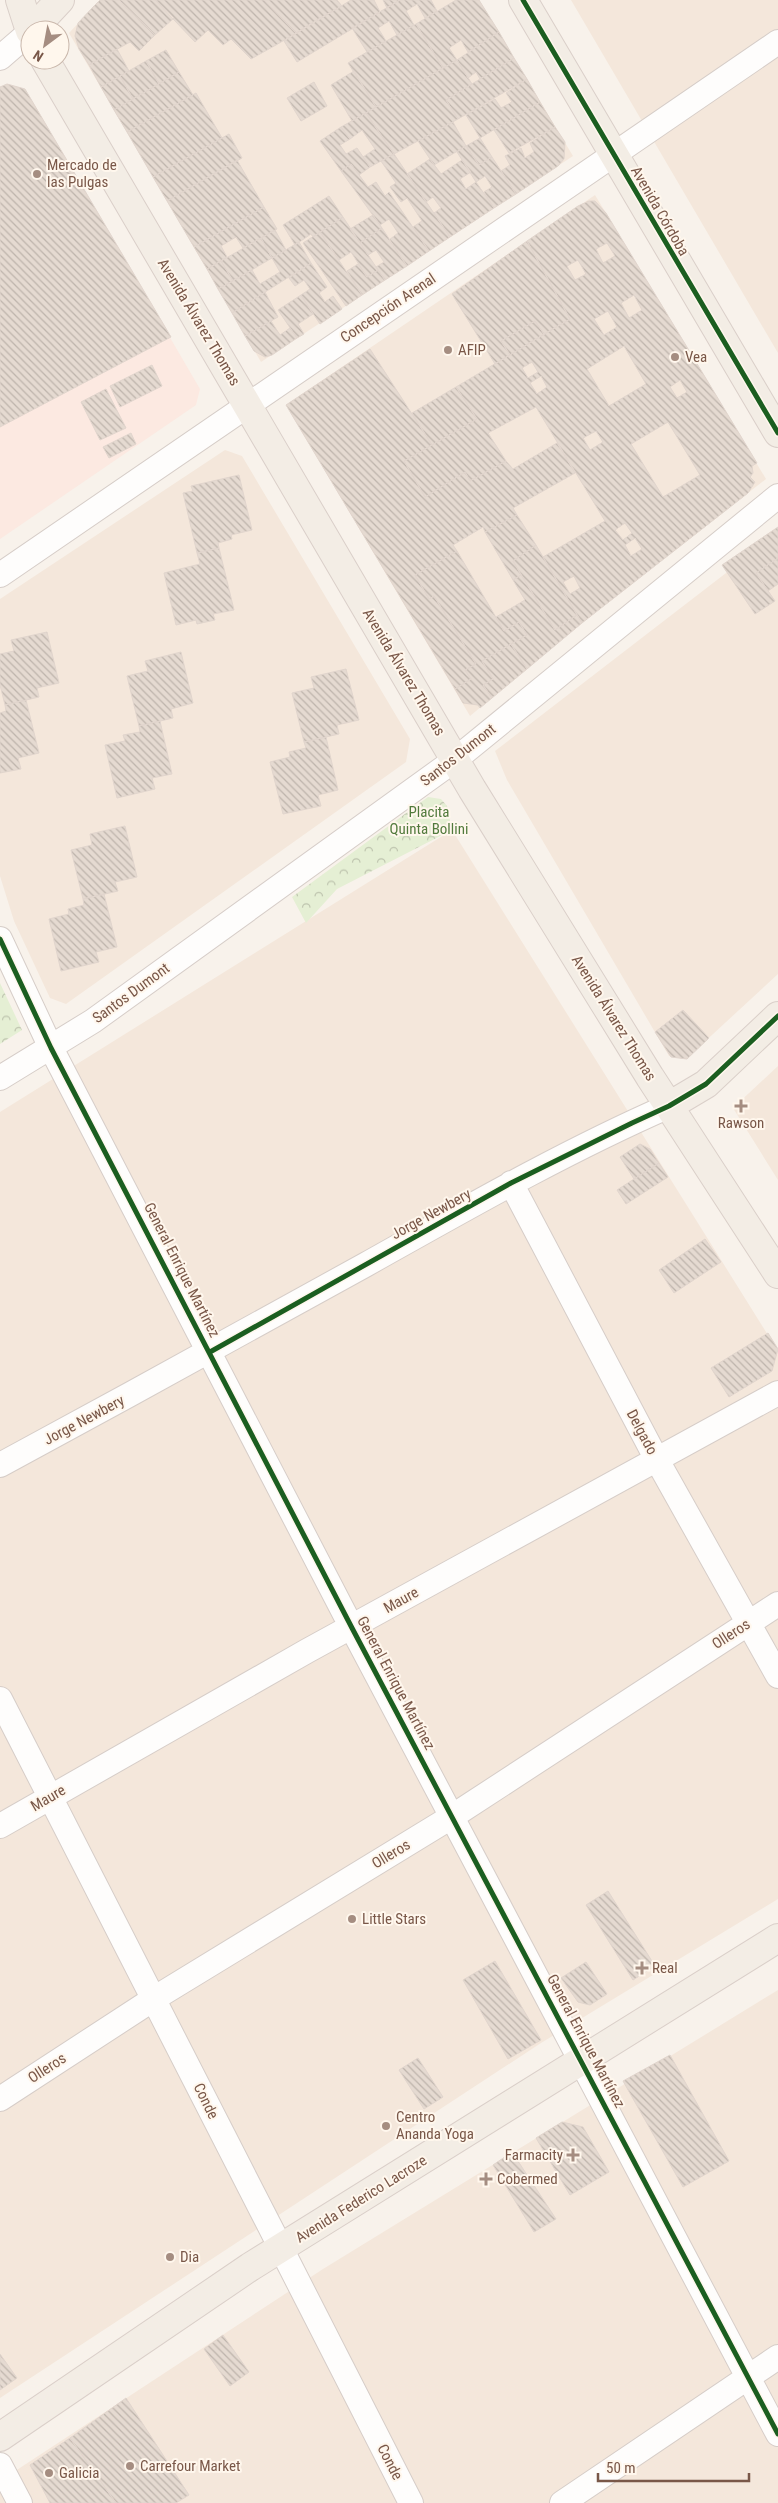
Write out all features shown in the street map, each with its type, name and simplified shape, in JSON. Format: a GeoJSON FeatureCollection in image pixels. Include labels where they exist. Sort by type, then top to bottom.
{"type":"FeatureCollection","features":[{"type":"Feature","properties":{"kind":"main road"},"geometry":{"type":"LineString","coordinates":[[20,0],[27,20]]}},
{"type":"Feature","properties":{"kind":"main road"},"geometry":{"type":"LineString","coordinates":[[41,20],[60,0]]}},
{"type":"Feature","properties":{"kind":"main road","name":"Avenida Córdoba"},"geometry":{"type":"LineString","coordinates":[[523,0],[778,433]]}},
{"type":"Feature","properties":{"kind":"main road","name":"Avenida Álvarez Thomas"},"geometry":{"type":"LineString","coordinates":[[51,70],[456,759],[669,1106],[778,1274]]}},
{"type":"Feature","properties":{"kind":"main road"},"geometry":{"type":"LineString","coordinates":[[669,1106],[706,1084],[778,1016]]}},
{"type":"Feature","properties":{"kind":"main road","name":"Avenida Federico Lacroze"},"geometry":{"type":"LineString","coordinates":[[0,2437],[173,2317],[778,1938]]}},
{"type":"Feature","properties":{"kind":"street"},"geometry":{"type":"LineString","coordinates":[[0,58],[20,41]]}},
{"type":"Feature","properties":{"kind":"street","name":"Concepción Arenal"},"geometry":{"type":"LineString","coordinates":[[0,575],[778,42]]}},
{"type":"Feature","properties":{"kind":"street","name":"Santos Dumont"},"geometry":{"type":"LineString","coordinates":[[0,1078],[93,1021],[456,759],[778,496]]}},
{"type":"Feature","properties":{"kind":"street","name":"General Enrique Martínez"},"geometry":{"type":"LineString","coordinates":[[0,939],[51,1048],[352,1628],[778,2434]]}},
{"type":"Feature","properties":{"kind":"street","name":"Jorge Newbery"},"geometry":{"type":"LineString","coordinates":[[0,1465],[210,1352],[511,1184],[669,1106]]}},
{"type":"Feature","properties":{"kind":"street","name":"Delgado"},"geometry":{"type":"LineString","coordinates":[[511,1184],[657,1460],[778,1676]]}},
{"type":"Feature","properties":{"kind":"street","name":"Maure"},"geometry":{"type":"LineString","coordinates":[[0,1826],[307,1651],[778,1393]]}},
{"type":"Feature","properties":{"kind":"street","name":"Olleros"},"geometry":{"type":"LineString","coordinates":[[0,2099],[155,1998],[453,1816],[778,1604]]}},
{"type":"Feature","properties":{"kind":"street","name":"Conde"},"geometry":{"type":"LineString","coordinates":[[0,1699],[155,1998],[280,2249],[412,2503]]}},
{"type":"Feature","properties":{"kind":"street"},"geometry":{"type":"LineString","coordinates":[[562,2503],[778,2357]]}},
{"type":"Feature","properties":{"kind":"street"},"geometry":{"type":"LineString","coordinates":[[0,2465],[20,2503]]}},
{"type":"Feature","properties":{"kind":"shaded area"},"geometry":{"type":"Polygon","coordinates":[[[100,0],[479,0],[573,156],[261,362],[70,32],[100,0]]]}},
{"type":"Feature","properties":{"kind":"shaded area"},"geometry":{"type":"Polygon","coordinates":[[[571,0],[778,0],[778,353],[571,0]]]}},
{"type":"Feature","properties":{"kind":"shaded area","name":"Mercado de las Pulgas"},"geometry":{"type":"Polygon","coordinates":[[[7,84],[25,89],[200,389],[196,405],[0,539],[0,88],[7,84]]]}},
{"type":"Feature","properties":{"kind":"shaded area"},"geometry":{"type":"Polygon","coordinates":[[[595,195],[766,479],[582,623],[470,716],[286,405],[595,195]]]}},
{"type":"Feature","properties":{"kind":"shaded area"},"geometry":{"type":"Polygon","coordinates":[[[225,450],[242,456],[410,739],[406,762],[66,1004],[50,998],[14,921],[0,876],[0,599],[225,450]]]}},
{"type":"Feature","properties":{"kind":"shaded area"},"geometry":{"type":"Polygon","coordinates":[[[778,533],[778,974],[686,1059],[669,1056],[507,780],[495,751],[778,533]]]}},
{"type":"Feature","properties":{"kind":"shaded area"},"geometry":{"type":"Polygon","coordinates":[[[452,830],[778,1351],[778,1899],[541,2043],[0,2398],[0,1112],[452,830]]]}},
{"type":"Feature","properties":{"kind":"shaded area"},"geometry":{"type":"Polygon","coordinates":[[[778,1066],[778,1180],[733,1108],[778,1066]]]}},
{"type":"Feature","properties":{"kind":"shaded area"},"geometry":{"type":"Polygon","coordinates":[[[778,1990],[778,2503],[0,2503],[0,2481],[323,2269],[778,1990]]]}},
{"type":"Feature","properties":{"kind":"green space","name":"Placita Quinta Bollini"},"geometry":{"type":"Polygon","coordinates":[[[428,797],[441,799],[447,806],[452,830],[337,889],[306,923],[292,897],[428,797]]]}},
{"type":"Feature","properties":{"kind":"green space"},"geometry":{"type":"Polygon","coordinates":[[[0,983],[22,1030],[0,1044],[0,983]]]}},
{"type":"Feature","properties":{"kind":"building"},"geometry":{"type":"Polygon","coordinates":[[[100,0],[119,0],[155,35],[139,51],[94,6],[100,0]]]}},
{"type":"Feature","properties":{"kind":"building"},"geometry":{"type":"Polygon","coordinates":[[[119,0],[155,0],[174,18],[155,35],[119,0]]]}},
{"type":"Feature","properties":{"kind":"building"},"geometry":{"type":"Polygon","coordinates":[[[155,0],[231,0],[276,45],[251,59],[231,39],[223,45],[208,30],[195,42],[155,0]]]}},
{"type":"Feature","properties":{"kind":"building"},"geometry":{"type":"Polygon","coordinates":[[[231,0],[264,0],[296,33],[276,45],[231,0]]]}},
{"type":"Feature","properties":{"kind":"building"},"geometry":{"type":"Polygon","coordinates":[[[264,0],[302,0],[320,18],[296,33],[264,0]]]}},
{"type":"Feature","properties":{"kind":"building"},"geometry":{"type":"Polygon","coordinates":[[[302,0],[337,0],[342,6],[320,18],[302,0]]]}},
{"type":"Feature","properties":{"kind":"building"},"geometry":{"type":"Polygon","coordinates":[[[351,0],[374,0],[380,12],[297,62],[284,41],[351,0]]]}},
{"type":"Feature","properties":{"kind":"building"},"geometry":{"type":"Polygon","coordinates":[[[383,0],[400,0],[387,8],[383,0]]]}},
{"type":"Feature","properties":{"kind":"building"},"geometry":{"type":"Polygon","coordinates":[[[400,0],[431,0],[437,11],[425,18],[417,4],[406,11],[414,25],[397,35],[389,21],[378,28],[386,41],[367,52],[352,28],[400,0]]]}},
{"type":"Feature","properties":{"kind":"building"},"geometry":{"type":"Polygon","coordinates":[[[456,0],[479,0],[499,32],[468,52],[461,40],[449,48],[457,60],[443,68],[416,24],[456,0]]]}},
{"type":"Feature","properties":{"kind":"building"},"geometry":{"type":"Polygon","coordinates":[[[94,6],[130,42],[89,65],[79,49],[75,36],[78,23],[94,6]]]}},
{"type":"Feature","properties":{"kind":"building"},"geometry":{"type":"Polygon","coordinates":[[[416,24],[443,68],[376,107],[348,63],[416,24]]]}},
{"type":"Feature","properties":{"kind":"building"},"geometry":{"type":"Polygon","coordinates":[[[499,32],[514,58],[480,79],[476,72],[468,78],[457,60],[499,32]]]}},
{"type":"Feature","properties":{"kind":"building"},"geometry":{"type":"Polygon","coordinates":[[[117,49],[129,71],[101,87],[89,65],[117,49]]]}},
{"type":"Feature","properties":{"kind":"building"},"geometry":{"type":"Polygon","coordinates":[[[166,50],[179,72],[159,84],[146,61],[166,50]]]}},
{"type":"Feature","properties":{"kind":"building"},"geometry":{"type":"Polygon","coordinates":[[[514,58],[527,79],[458,119],[446,100],[514,58]]]}},
{"type":"Feature","properties":{"kind":"building"},"geometry":{"type":"Polygon","coordinates":[[[457,60],[472,84],[446,100],[458,119],[394,154],[366,113],[457,60]]]}},
{"type":"Feature","properties":{"kind":"building"},"geometry":{"type":"Polygon","coordinates":[[[146,61],[159,84],[133,99],[120,76],[146,61]]]}},
{"type":"Feature","properties":{"kind":"building"},"geometry":{"type":"Polygon","coordinates":[[[354,71],[376,107],[352,121],[331,85],[354,71]]]}},
{"type":"Feature","properties":{"kind":"building"},"geometry":{"type":"Polygon","coordinates":[[[179,72],[193,95],[127,132],[114,110],[179,72]]]}},
{"type":"Feature","properties":{"kind":"building"},"geometry":{"type":"Polygon","coordinates":[[[120,76],[133,99],[114,110],[101,87],[120,76]]]}},
{"type":"Feature","properties":{"kind":"building"},"geometry":{"type":"Polygon","coordinates":[[[527,79],[540,102],[480,138],[466,115],[495,99],[501,108],[512,102],[506,93],[527,79]]]}},
{"type":"Feature","properties":{"kind":"building"},"geometry":{"type":"Polygon","coordinates":[[[314,82],[327,106],[301,121],[287,98],[314,82]]]}},
{"type":"Feature","properties":{"kind":"building","name":"Mercado de las Pulgas"},"geometry":{"type":"Polygon","coordinates":[[[7,84],[25,89],[171,337],[0,427],[0,87],[7,84]]]}},
{"type":"Feature","properties":{"kind":"building"},"geometry":{"type":"Polygon","coordinates":[[[196,93],[222,138],[153,177],[127,132],[196,93]]]}},
{"type":"Feature","properties":{"kind":"building"},"geometry":{"type":"Polygon","coordinates":[[[540,102],[555,127],[509,153],[494,130],[540,102]]]}},
{"type":"Feature","properties":{"kind":"building"},"geometry":{"type":"Polygon","coordinates":[[[366,113],[394,154],[370,167],[363,157],[375,149],[362,130],[350,139],[341,127],[366,113]]]}},
{"type":"Feature","properties":{"kind":"building"},"geometry":{"type":"Polygon","coordinates":[[[453,122],[466,146],[434,165],[418,141],[453,122]]]}},
{"type":"Feature","properties":{"kind":"building"},"geometry":{"type":"Polygon","coordinates":[[[341,127],[350,139],[340,145],[346,154],[357,148],[370,167],[359,175],[351,164],[341,171],[320,141],[341,127]]]}},
{"type":"Feature","properties":{"kind":"building"},"geometry":{"type":"Polygon","coordinates":[[[555,127],[565,142],[564,159],[558,166],[516,194],[501,171],[510,165],[505,156],[521,148],[525,158],[534,152],[530,143],[555,127]]]}},
{"type":"Feature","properties":{"kind":"building"},"geometry":{"type":"Polygon","coordinates":[[[229,134],[242,158],[167,201],[153,177],[229,134]]]}},
{"type":"Feature","properties":{"kind":"building"},"geometry":{"type":"Polygon","coordinates":[[[480,138],[492,157],[479,165],[466,146],[480,138]]]}},
{"type":"Feature","properties":{"kind":"building"},"geometry":{"type":"Polygon","coordinates":[[[466,146],[479,165],[492,157],[516,194],[494,208],[484,192],[492,187],[485,176],[476,182],[457,152],[466,146]]]}},
{"type":"Feature","properties":{"kind":"building"},"geometry":{"type":"Polygon","coordinates":[[[394,154],[450,237],[429,251],[413,227],[422,221],[407,198],[401,202],[390,187],[396,183],[381,161],[394,154]]]}},
{"type":"Feature","properties":{"kind":"building"},"geometry":{"type":"Polygon","coordinates":[[[430,159],[441,174],[462,160],[471,172],[460,179],[466,189],[476,182],[494,208],[450,237],[434,213],[441,208],[433,197],[426,202],[407,174],[430,159]]]}},
{"type":"Feature","properties":{"kind":"building"},"geometry":{"type":"Polygon","coordinates":[[[237,160],[264,207],[194,247],[167,201],[237,160]]]}},
{"type":"Feature","properties":{"kind":"building"},"geometry":{"type":"Polygon","coordinates":[[[351,164],[368,187],[376,182],[385,196],[389,192],[429,251],[407,266],[389,240],[398,233],[389,219],[380,225],[341,171],[351,164]]]}},
{"type":"Feature","properties":{"kind":"building"},"geometry":{"type":"Polygon","coordinates":[[[329,196],[343,217],[313,237],[311,234],[295,245],[283,225],[329,196]]]}},
{"type":"Feature","properties":{"kind":"building"},"geometry":{"type":"Polygon","coordinates":[[[589,201],[595,201],[606,213],[757,463],[752,466],[753,473],[750,477],[755,482],[748,493],[582,623],[543,557],[605,521],[536,407],[488,433],[506,461],[470,481],[465,472],[425,497],[404,461],[477,419],[456,387],[570,319],[527,241],[578,206],[589,201]],[[607,243],[596,249],[603,263],[615,256],[607,243]],[[578,260],[567,266],[575,280],[586,274],[578,260]],[[634,295],[621,303],[629,318],[642,310],[634,295]],[[608,311],[594,319],[604,335],[617,327],[608,311]],[[624,346],[587,369],[609,406],[646,384],[624,346]],[[532,362],[522,368],[528,378],[538,372],[532,362]],[[541,376],[530,383],[537,394],[547,387],[541,376]],[[680,380],[670,387],[677,398],[687,392],[680,380]],[[668,422],[631,444],[663,497],[700,475],[668,422]],[[596,431],[583,438],[590,450],[603,442],[596,431]],[[625,523],[615,530],[623,540],[632,533],[625,523]],[[635,538],[625,545],[631,556],[642,549],[635,538]],[[574,576],[563,582],[570,594],[580,588],[574,576]]]}},
{"type":"Feature","properties":{"kind":"building"},"geometry":{"type":"Polygon","coordinates":[[[264,207],[277,229],[243,248],[236,237],[221,246],[227,257],[207,269],[194,247],[264,207]]]}},
{"type":"Feature","properties":{"kind":"building"},"geometry":{"type":"Polygon","coordinates":[[[373,215],[382,228],[360,243],[350,229],[373,215]]]}},
{"type":"Feature","properties":{"kind":"building"},"geometry":{"type":"Polygon","coordinates":[[[343,217],[378,270],[367,277],[351,252],[339,260],[320,232],[343,217]]]}},
{"type":"Feature","properties":{"kind":"building"},"geometry":{"type":"Polygon","coordinates":[[[382,228],[407,266],[385,280],[376,267],[384,262],[376,250],[368,255],[360,243],[382,228]]]}},
{"type":"Feature","properties":{"kind":"building"},"geometry":{"type":"Polygon","coordinates":[[[275,230],[286,250],[272,258],[261,238],[275,230]]]}},
{"type":"Feature","properties":{"kind":"building"},"geometry":{"type":"Polygon","coordinates":[[[320,232],[362,295],[346,306],[303,243],[320,232]]]}},
{"type":"Feature","properties":{"kind":"building"},"geometry":{"type":"Polygon","coordinates":[[[261,238],[272,258],[233,281],[221,261],[261,238]]]}},
{"type":"Feature","properties":{"kind":"building"},"geometry":{"type":"Polygon","coordinates":[[[527,241],[570,319],[544,334],[535,321],[501,341],[510,355],[495,364],[452,294],[527,241]]]}},
{"type":"Feature","properties":{"kind":"building"},"geometry":{"type":"Polygon","coordinates":[[[299,242],[311,263],[232,313],[218,289],[252,270],[260,284],[280,272],[272,258],[299,242]]]}},
{"type":"Feature","properties":{"kind":"building"},"geometry":{"type":"Polygon","coordinates":[[[221,261],[233,281],[218,289],[207,269],[221,261]]]}},
{"type":"Feature","properties":{"kind":"building"},"geometry":{"type":"Polygon","coordinates":[[[311,263],[327,287],[319,293],[325,302],[333,296],[342,309],[320,324],[301,295],[310,289],[304,280],[295,286],[289,278],[311,263]]]}},
{"type":"Feature","properties":{"kind":"building"},"geometry":{"type":"Polygon","coordinates":[[[358,264],[367,277],[378,270],[385,280],[362,295],[347,271],[358,264]]]}},
{"type":"Feature","properties":{"kind":"building"},"geometry":{"type":"Polygon","coordinates":[[[265,292],[278,317],[245,336],[232,313],[265,292]]]}},
{"type":"Feature","properties":{"kind":"building"},"geometry":{"type":"Polygon","coordinates":[[[301,295],[313,314],[298,324],[304,334],[297,338],[278,310],[301,295]]]}},
{"type":"Feature","properties":{"kind":"building"},"geometry":{"type":"Polygon","coordinates":[[[271,321],[280,335],[290,328],[297,338],[272,355],[265,357],[254,351],[245,336],[271,321]]]}},
{"type":"Feature","properties":{"kind":"building"},"geometry":{"type":"Polygon","coordinates":[[[535,321],[544,334],[510,355],[501,341],[535,321]]]}},
{"type":"Feature","properties":{"kind":"building"},"geometry":{"type":"Polygon","coordinates":[[[370,349],[432,445],[404,461],[425,497],[465,472],[470,481],[506,461],[513,469],[557,443],[575,473],[513,508],[517,515],[485,532],[483,527],[453,545],[457,551],[415,575],[429,599],[434,596],[476,664],[465,670],[471,679],[455,689],[286,405],[370,349]]]}},
{"type":"Feature","properties":{"kind":"building"},"geometry":{"type":"Polygon","coordinates":[[[152,365],[162,386],[120,407],[110,386],[152,365]]]}},
{"type":"Feature","properties":{"kind":"building"},"geometry":{"type":"Polygon","coordinates":[[[456,387],[477,419],[432,445],[412,413],[456,387]]]}},
{"type":"Feature","properties":{"kind":"building"},"geometry":{"type":"Polygon","coordinates":[[[106,389],[126,428],[100,440],[81,402],[106,389]]]}},
{"type":"Feature","properties":{"kind":"building"},"geometry":{"type":"Polygon","coordinates":[[[131,433],[136,444],[109,458],[103,447],[131,433]]]}},
{"type":"Feature","properties":{"kind":"building"},"geometry":{"type":"Polygon","coordinates":[[[239,475],[252,530],[231,535],[232,539],[218,543],[219,548],[197,553],[183,493],[193,491],[191,486],[239,475]]]}},
{"type":"Feature","properties":{"kind":"building"},"geometry":{"type":"Polygon","coordinates":[[[517,515],[536,545],[513,561],[521,575],[513,580],[485,532],[517,515]]]}},
{"type":"Feature","properties":{"kind":"building"},"geometry":{"type":"Polygon","coordinates":[[[778,527],[778,558],[756,573],[775,601],[755,614],[722,565],[778,527]]]}},
{"type":"Feature","properties":{"kind":"building"},"geometry":{"type":"Polygon","coordinates":[[[536,545],[577,615],[555,630],[513,561],[536,545]]]}},
{"type":"Feature","properties":{"kind":"building"},"geometry":{"type":"Polygon","coordinates":[[[219,548],[234,610],[213,614],[215,620],[197,624],[196,620],[176,625],[164,573],[200,564],[197,553],[219,548]]]}},
{"type":"Feature","properties":{"kind":"building"},"geometry":{"type":"Polygon","coordinates":[[[457,551],[504,631],[519,622],[527,635],[482,661],[493,679],[483,685],[492,698],[480,708],[478,705],[463,703],[455,689],[471,679],[465,670],[476,664],[434,596],[429,599],[415,575],[457,551]]]}},
{"type":"Feature","properties":{"kind":"building"},"geometry":{"type":"Polygon","coordinates":[[[778,558],[778,584],[768,591],[756,573],[778,558]]]}},
{"type":"Feature","properties":{"kind":"building"},"geometry":{"type":"Polygon","coordinates":[[[521,575],[555,630],[577,615],[582,623],[527,669],[511,644],[527,635],[519,622],[504,631],[496,617],[525,600],[513,580],[521,575]]]}},
{"type":"Feature","properties":{"kind":"building"},"geometry":{"type":"Polygon","coordinates":[[[47,632],[59,683],[37,688],[39,697],[5,705],[0,685],[0,654],[14,651],[11,640],[47,632]]]}},
{"type":"Feature","properties":{"kind":"building"},"geometry":{"type":"Polygon","coordinates":[[[511,644],[527,669],[492,698],[483,685],[493,679],[482,661],[511,644]]]}},
{"type":"Feature","properties":{"kind":"building"},"geometry":{"type":"Polygon","coordinates":[[[181,652],[193,703],[171,709],[173,718],[139,726],[127,676],[148,671],[145,661],[181,652]]]}},
{"type":"Feature","properties":{"kind":"building"},"geometry":{"type":"Polygon","coordinates":[[[346,669],[359,720],[337,725],[339,734],[304,742],[292,693],[314,688],[311,677],[346,669]]]}},
{"type":"Feature","properties":{"kind":"building"},"geometry":{"type":"Polygon","coordinates":[[[26,700],[39,753],[18,758],[21,769],[0,773],[0,713],[6,711],[5,705],[26,700]]]}},
{"type":"Feature","properties":{"kind":"building"},"geometry":{"type":"Polygon","coordinates":[[[160,721],[172,774],[152,778],[155,789],[117,798],[105,745],[125,741],[123,735],[140,732],[139,726],[160,721]]]}},
{"type":"Feature","properties":{"kind":"building"},"geometry":{"type":"Polygon","coordinates":[[[326,737],[338,790],[318,795],[321,806],[283,814],[270,762],[290,757],[289,752],[306,748],[304,742],[326,737]]]}},
{"type":"Feature","properties":{"kind":"building"},"geometry":{"type":"Polygon","coordinates":[[[125,826],[137,877],[115,882],[118,891],[83,899],[71,850],[92,845],[90,834],[125,826]]]}},
{"type":"Feature","properties":{"kind":"building"},"geometry":{"type":"Polygon","coordinates":[[[104,894],[117,947],[96,952],[99,962],[61,971],[49,919],[69,914],[68,909],[84,905],[83,899],[104,894]]]}},
{"type":"Feature","properties":{"kind":"building"},"geometry":{"type":"Polygon","coordinates":[[[683,1010],[709,1038],[687,1059],[671,1057],[655,1032],[683,1010]]]}},
{"type":"Feature","properties":{"kind":"building"},"geometry":{"type":"Polygon","coordinates":[[[640,1144],[650,1149],[659,1163],[634,1179],[620,1157],[640,1144]]]}},
{"type":"Feature","properties":{"kind":"building"},"geometry":{"type":"Polygon","coordinates":[[[659,1163],[668,1177],[626,1204],[617,1190],[659,1163]]]}},
{"type":"Feature","properties":{"kind":"building"},"geometry":{"type":"Polygon","coordinates":[[[705,1239],[721,1262],[674,1293],[659,1270],[705,1239]]]}},
{"type":"Feature","properties":{"kind":"building"},"geometry":{"type":"Polygon","coordinates":[[[768,1333],[778,1349],[772,1371],[729,1397],[711,1368],[768,1333]]]}},
{"type":"Feature","properties":{"kind":"building"},"geometry":{"type":"Polygon","coordinates":[[[608,1891],[655,1966],[633,1980],[586,1905],[608,1891]]]}},
{"type":"Feature","properties":{"kind":"building"},"geometry":{"type":"Polygon","coordinates":[[[495,1961],[541,2040],[508,2059],[463,1980],[495,1961]]]}},
{"type":"Feature","properties":{"kind":"building"},"geometry":{"type":"Polygon","coordinates":[[[586,1962],[607,1994],[590,2005],[578,2002],[561,1978],[586,1962]]]}},
{"type":"Feature","properties":{"kind":"building"},"geometry":{"type":"Polygon","coordinates":[[[670,2055],[729,2161],[683,2187],[623,2081],[670,2055]]]}},
{"type":"Feature","properties":{"kind":"building"},"geometry":{"type":"Polygon","coordinates":[[[418,2058],[443,2097],[424,2109],[399,2070],[418,2058]]]}},
{"type":"Feature","properties":{"kind":"building","name":"Farmacity"},"geometry":{"type":"Polygon","coordinates":[[[562,2122],[583,2127],[609,2172],[570,2195],[536,2138],[562,2122]]]}},
{"type":"Feature","properties":{"kind":"building"},"geometry":{"type":"Polygon","coordinates":[[[512,2152],[556,2219],[534,2232],[493,2165],[512,2152]]]}},
{"type":"Feature","properties":{"kind":"building"},"geometry":{"type":"Polygon","coordinates":[[[223,2335],[249,2372],[230,2386],[204,2349],[223,2335]]]}},
{"type":"Feature","properties":{"kind":"building"},"geometry":{"type":"Polygon","coordinates":[[[0,2354],[17,2378],[0,2390],[0,2354]]]}},
{"type":"Feature","properties":{"kind":"building","name":"Carrefour Market"},"geometry":{"type":"Polygon","coordinates":[[[126,2398],[189,2495],[176,2503],[116,2503],[70,2438],[126,2398]]]}},
{"type":"Feature","properties":{"kind":"building"},"geometry":{"type":"Polygon","coordinates":[[[70,2438],[116,2503],[50,2503],[30,2465],[70,2438]]]}},
{"type":"Feature","properties":{"kind":"cycle path"},"geometry":{"type":"LineString","coordinates":[[523,0],[778,433]]}},
{"type":"Feature","properties":{"kind":"cycle path"},"geometry":{"type":"LineString","coordinates":[[0,939],[51,1048],[352,1628],[778,2434]]}},
{"type":"Feature","properties":{"kind":"cycle path"},"geometry":{"type":"LineString","coordinates":[[210,1352],[511,1183],[669,1106],[706,1084],[778,1016]]}},
{"type":"Feature","properties":{"kind":"place","name":"Mercado de las Pulgas"},"geometry":{"type":"Point","coordinates":[37,174]}},
{"type":"Feature","properties":{"kind":"place","name":"AFIP"},"geometry":{"type":"Point","coordinates":[448,350]}},
{"type":"Feature","properties":{"kind":"place","name":"Vea"},"geometry":{"type":"Point","coordinates":[675,357]}},
{"type":"Feature","properties":{"kind":"place","name":"Rawson"},"geometry":{"type":"Point","coordinates":[741,1106]}},
{"type":"Feature","properties":{"kind":"place","name":"Little Stars"},"geometry":{"type":"Point","coordinates":[352,1919]}},
{"type":"Feature","properties":{"kind":"place","name":"Real"},"geometry":{"type":"Point","coordinates":[642,1968]}},
{"type":"Feature","properties":{"kind":"place","name":"Centro Ananda Yoga"},"geometry":{"type":"Point","coordinates":[386,2126]}},
{"type":"Feature","properties":{"kind":"place","name":"Farmacity"},"geometry":{"type":"Point","coordinates":[573,2155]}},
{"type":"Feature","properties":{"kind":"place","name":"Cobermed"},"geometry":{"type":"Point","coordinates":[486,2179]}},
{"type":"Feature","properties":{"kind":"place","name":"Dia"},"geometry":{"type":"Point","coordinates":[170,2257]}},
{"type":"Feature","properties":{"kind":"place","name":"Carrefour Market"},"geometry":{"type":"Point","coordinates":[130,2466]}},
{"type":"Feature","properties":{"kind":"place","name":"Galicia"},"geometry":{"type":"Point","coordinates":[49,2473]}}]}
